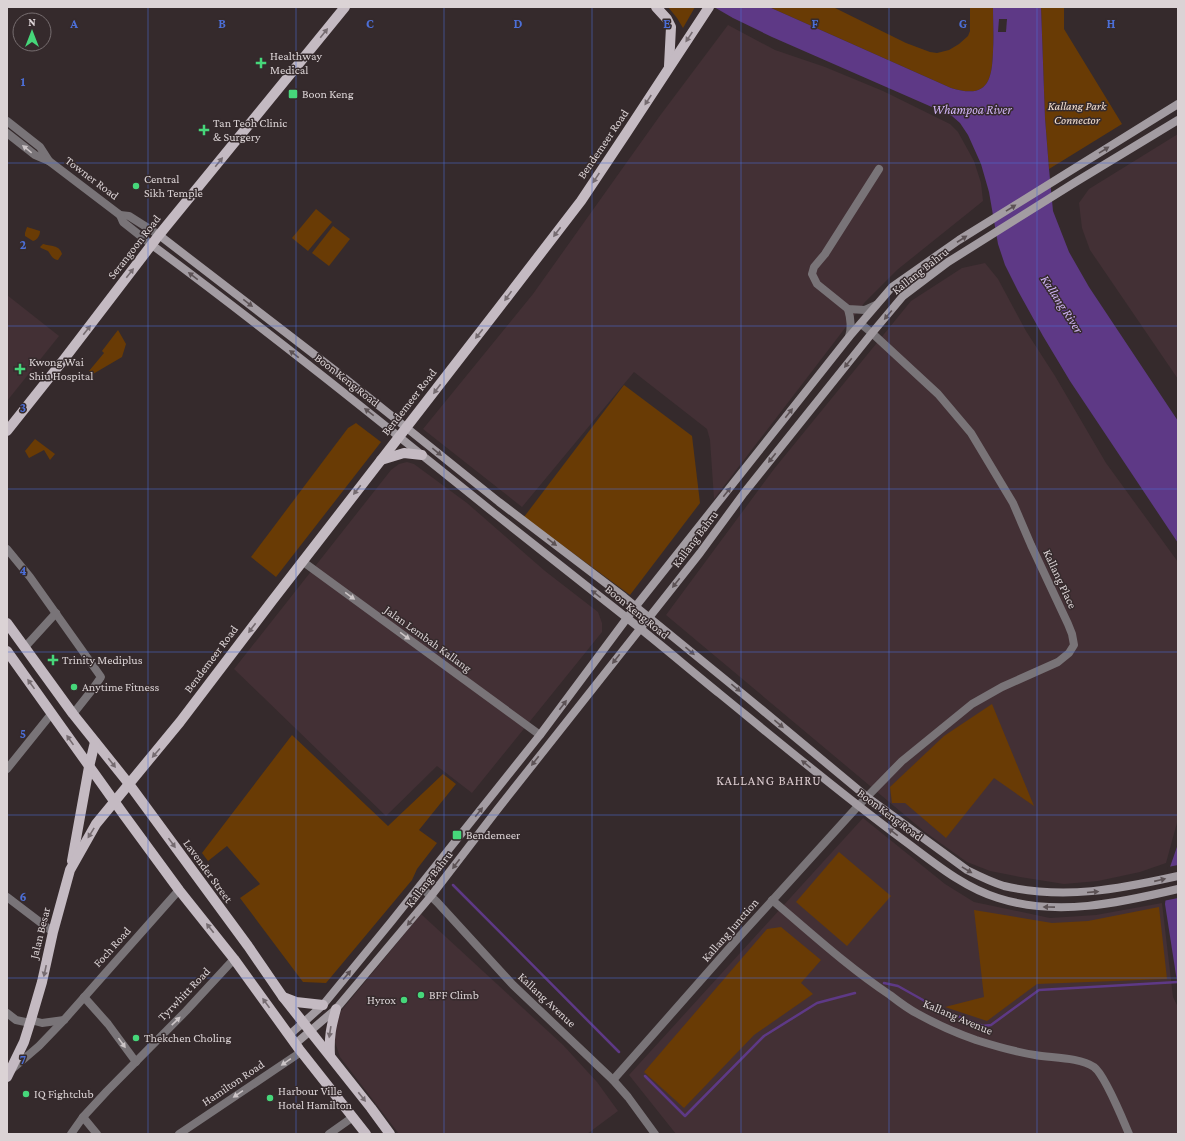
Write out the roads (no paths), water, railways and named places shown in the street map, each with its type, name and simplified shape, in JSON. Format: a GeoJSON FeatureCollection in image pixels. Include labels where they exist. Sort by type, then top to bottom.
{"type":"FeatureCollection","features":[{"type":"Feature","properties":{"kind":"main road","name":"Serangoon Road"},"geometry":{"type":"LineString","coordinates":[[7,431],[159,235],[345,7]]}},
{"type":"Feature","properties":{"kind":"main road"},"geometry":{"type":"LineString","coordinates":[[656,7],[672,27],[669,68]]}},
{"type":"Feature","properties":{"kind":"main road","name":"Bendemeer Road"},"geometry":{"type":"LineString","coordinates":[[114,802],[176,728],[302,561],[496,313],[580,201],[709,7]]}},
{"type":"Feature","properties":{"kind":"main road","name":"Kallang Bahru"},"geometry":{"type":"LineString","coordinates":[[289,1035],[322,1005],[420,886],[540,736],[636,606],[849,337],[892,287],[978,228],[1178,104]]}},
{"type":"Feature","properties":{"kind":"main road","name":"Kallang Bahru"},"geometry":{"type":"LineString","coordinates":[[298,1048],[310,1032],[336,1009],[432,896],[497,810],[700,553],[744,493],[903,296],[948,262],[1178,120]]}},
{"type":"Feature","properties":{"kind":"main road","name":"Boon Keng Road"},"geometry":{"type":"LineString","coordinates":[[159,235],[270,320],[499,502],[636,606],[866,797],[967,870],[982,878],[1003,885],[1044,892],[1066,893],[1093,892],[1142,884],[1178,876]]}},
{"type":"Feature","properties":{"kind":"main road","name":"Boon Keng Road"},"geometry":{"type":"LineString","coordinates":[[152,245],[230,303],[422,455],[627,618],[858,806],[952,876],[979,891],[998,898],[1042,906],[1066,907],[1098,905],[1178,889]]}},
{"type":"Feature","properties":{"kind":"main road"},"geometry":{"type":"LineString","coordinates":[[381,460],[404,453],[422,455]]}},
{"type":"Feature","properties":{"kind":"main road","name":"Lavender Street"},"geometry":{"type":"LineString","coordinates":[[7,623],[73,714],[129,784],[248,946],[283,997],[330,1055],[390,1134]]}},
{"type":"Feature","properties":{"kind":"main road"},"geometry":{"type":"LineString","coordinates":[[7,651],[114,802],[179,890],[234,959],[298,1048],[366,1134]]}},
{"type":"Feature","properties":{"kind":"main road"},"geometry":{"type":"LineString","coordinates":[[70,870],[95,742]]}},
{"type":"Feature","properties":{"kind":"main road","name":"Jalan Besar"},"geometry":{"type":"LineString","coordinates":[[9,1074],[24,1042],[31,1022],[70,870],[96,824],[114,802]]}},
{"type":"Feature","properties":{"kind":"main road"},"geometry":{"type":"LineString","coordinates":[[283,997],[296,1002],[322,1005]]}},
{"type":"Feature","properties":{"kind":"main road"},"geometry":{"type":"LineString","coordinates":[[330,1055],[329,1038],[336,1009]]}},
{"type":"Feature","properties":{"kind":"street","name":"Towner Road"},"geometry":{"type":"LineString","coordinates":[[7,122],[40,147],[49,161]]}},
{"type":"Feature","properties":{"kind":"street","name":"Towner Road"},"geometry":{"type":"LineString","coordinates":[[7,133],[35,155],[49,161],[120,214],[129,216],[159,235]]}},
{"type":"Feature","properties":{"kind":"street"},"geometry":{"type":"LineString","coordinates":[[876,305],[865,310],[848,309],[818,284],[812,274],[814,267],[827,250],[879,169]]}},
{"type":"Feature","properties":{"kind":"street","name":"Towner Road"},"geometry":{"type":"LineString","coordinates":[[120,214],[123,222],[152,245]]}},
{"type":"Feature","properties":{"kind":"street"},"geometry":{"type":"LineString","coordinates":[[848,309],[851,322],[849,337]]}},
{"type":"Feature","properties":{"kind":"street","name":"Kallang Place"},"geometry":{"type":"LineString","coordinates":[[861,324],[938,394],[971,433],[1013,503],[1068,624],[1074,645],[1069,653],[1058,662],[1002,687],[972,704],[903,760],[866,797]]}},
{"type":"Feature","properties":{"kind":"street"},"geometry":{"type":"LineString","coordinates":[[7,549],[30,577],[101,677],[73,714]]}},
{"type":"Feature","properties":{"kind":"street","name":"Jalan Lembah Kallang"},"geometry":{"type":"LineString","coordinates":[[302,561],[540,736]]}},
{"type":"Feature","properties":{"kind":"street"},"geometry":{"type":"LineString","coordinates":[[25,647],[56,613]]}},
{"type":"Feature","properties":{"kind":"street"},"geometry":{"type":"LineString","coordinates":[[7,769],[52,713]]}},
{"type":"Feature","properties":{"kind":"street","name":"Kallang Junction"},"geometry":{"type":"LineString","coordinates":[[614,1080],[772,900],[866,797]]}},
{"type":"Feature","properties":{"kind":"street","name":"Kallang Avenue"},"geometry":{"type":"LineString","coordinates":[[420,886],[432,896],[514,985],[614,1080],[655,1134]]}},
{"type":"Feature","properties":{"kind":"street","name":"Foch Road"},"geometry":{"type":"LineString","coordinates":[[9,1074],[64,1020],[179,890]]}},
{"type":"Feature","properties":{"kind":"street"},"geometry":{"type":"LineString","coordinates":[[7,897],[53,932]]}},
{"type":"Feature","properties":{"kind":"street","name":"Kallang Avenue"},"geometry":{"type":"LineString","coordinates":[[772,900],[830,950],[876,986],[917,1013],[958,1032],[995,1046],[1034,1055],[1082,1062],[1094,1067],[1105,1082],[1129,1134]]}},
{"type":"Feature","properties":{"kind":"street","name":"Tyrwhitt Road"},"geometry":{"type":"LineString","coordinates":[[71,1134],[83,1117],[186,1011],[234,959]]}},
{"type":"Feature","properties":{"kind":"street"},"geometry":{"type":"LineString","coordinates":[[84,997],[108,1024],[136,1062]]}},
{"type":"Feature","properties":{"kind":"street"},"geometry":{"type":"LineString","coordinates":[[7,1014],[16,1020],[31,1022],[42,1023],[64,1020]]}},
{"type":"Feature","properties":{"kind":"street","name":"Hamilton Road"},"geometry":{"type":"LineString","coordinates":[[179,1134],[298,1048]]}},
{"type":"Feature","properties":{"kind":"street"},"geometry":{"type":"LineString","coordinates":[[83,1117],[97,1134]]}},
{"type":"Feature","properties":{"kind":"street"},"geometry":{"type":"LineString","coordinates":[[329,1134],[352,1117]]}},
{"type":"Feature","properties":{"kind":"water"},"geometry":{"type":"Polygon","coordinates":[[[714,7],[769,7],[951,88],[963,91],[973,91],[980,89],[985,85],[989,79],[991,71],[993,7],[1041,7],[1045,118],[1053,211],[1069,252],[1089,287],[1178,421],[1178,543],[1070,381],[1018,291],[1005,265],[998,244],[989,192],[981,164],[968,135],[960,123],[952,116],[772,37],[714,7]]]}},
{"type":"Feature","properties":{"kind":"water"},"geometry":{"type":"Polygon","coordinates":[[[1178,844],[1178,988],[1165,904],[1170,867],[1178,844]]]}},
{"type":"Feature","properties":{"kind":"waterway"},"geometry":{"type":"LineString","coordinates":[[453,885],[619,1052]]}},
{"type":"Feature","properties":{"kind":"waterway"},"geometry":{"type":"LineString","coordinates":[[884,983],[898,986],[939,1009],[983,1026],[991,1025],[1039,990],[1178,982]]}},
{"type":"Feature","properties":{"kind":"waterway"},"geometry":{"type":"LineString","coordinates":[[645,1076],[685,1116],[764,1036],[817,1003],[855,993]]}},
{"type":"Feature","properties":{"kind":"place","name":"Healthway Medical"},"geometry":{"type":"Point","coordinates":[261,63]}},
{"type":"Feature","properties":{"kind":"place","name":"Boon Keng"},"geometry":{"type":"Point","coordinates":[293,94]}},
{"type":"Feature","properties":{"kind":"place","name":"Tan Teoh Clinic & Surgery"},"geometry":{"type":"Point","coordinates":[204,130]}},
{"type":"Feature","properties":{"kind":"place","name":"Central Sikh Temple"},"geometry":{"type":"Point","coordinates":[136,186]}},
{"type":"Feature","properties":{"kind":"place","name":"Kwong Wai Shiu Hospital"},"geometry":{"type":"Point","coordinates":[20,369]}},
{"type":"Feature","properties":{"kind":"place","name":"Trinity Mediplus"},"geometry":{"type":"Point","coordinates":[53,660]}},
{"type":"Feature","properties":{"kind":"place","name":"Anytime Fitness"},"geometry":{"type":"Point","coordinates":[74,687]}},
{"type":"Feature","properties":{"kind":"place","name":"Bendemeer"},"geometry":{"type":"Point","coordinates":[457,835]}},
{"type":"Feature","properties":{"kind":"place","name":"BFF Climb"},"geometry":{"type":"Point","coordinates":[421,995]}},
{"type":"Feature","properties":{"kind":"place","name":"Hyrox"},"geometry":{"type":"Point","coordinates":[404,1000]}},
{"type":"Feature","properties":{"kind":"place","name":"Thekchen Choling"},"geometry":{"type":"Point","coordinates":[136,1038]}},
{"type":"Feature","properties":{"kind":"place","name":"IQ Fightclub"},"geometry":{"type":"Point","coordinates":[26,1094]}},
{"type":"Feature","properties":{"kind":"place","name":"Harbour Ville Hotel Hamilton"},"geometry":{"type":"Point","coordinates":[270,1098]}},
{"type":"Feature","properties":{"kind":"district","name":"KALLANG BAHRU"},"geometry":{"type":"Point","coordinates":[769,780]}},
{"type":"Feature","properties":{"kind":"park label","name":"Kallang Park Connector"},"geometry":{"type":"Point","coordinates":[1077,113]}},
{"type":"Feature","properties":{"kind":"water label","name":"Whampoa River"},"geometry":{"type":"Point","coordinates":[972,109]}},
{"type":"Feature","properties":{"kind":"water label","name":"Kallang River"},"geometry":{"type":"Point","coordinates":[1062,304]}}]}
